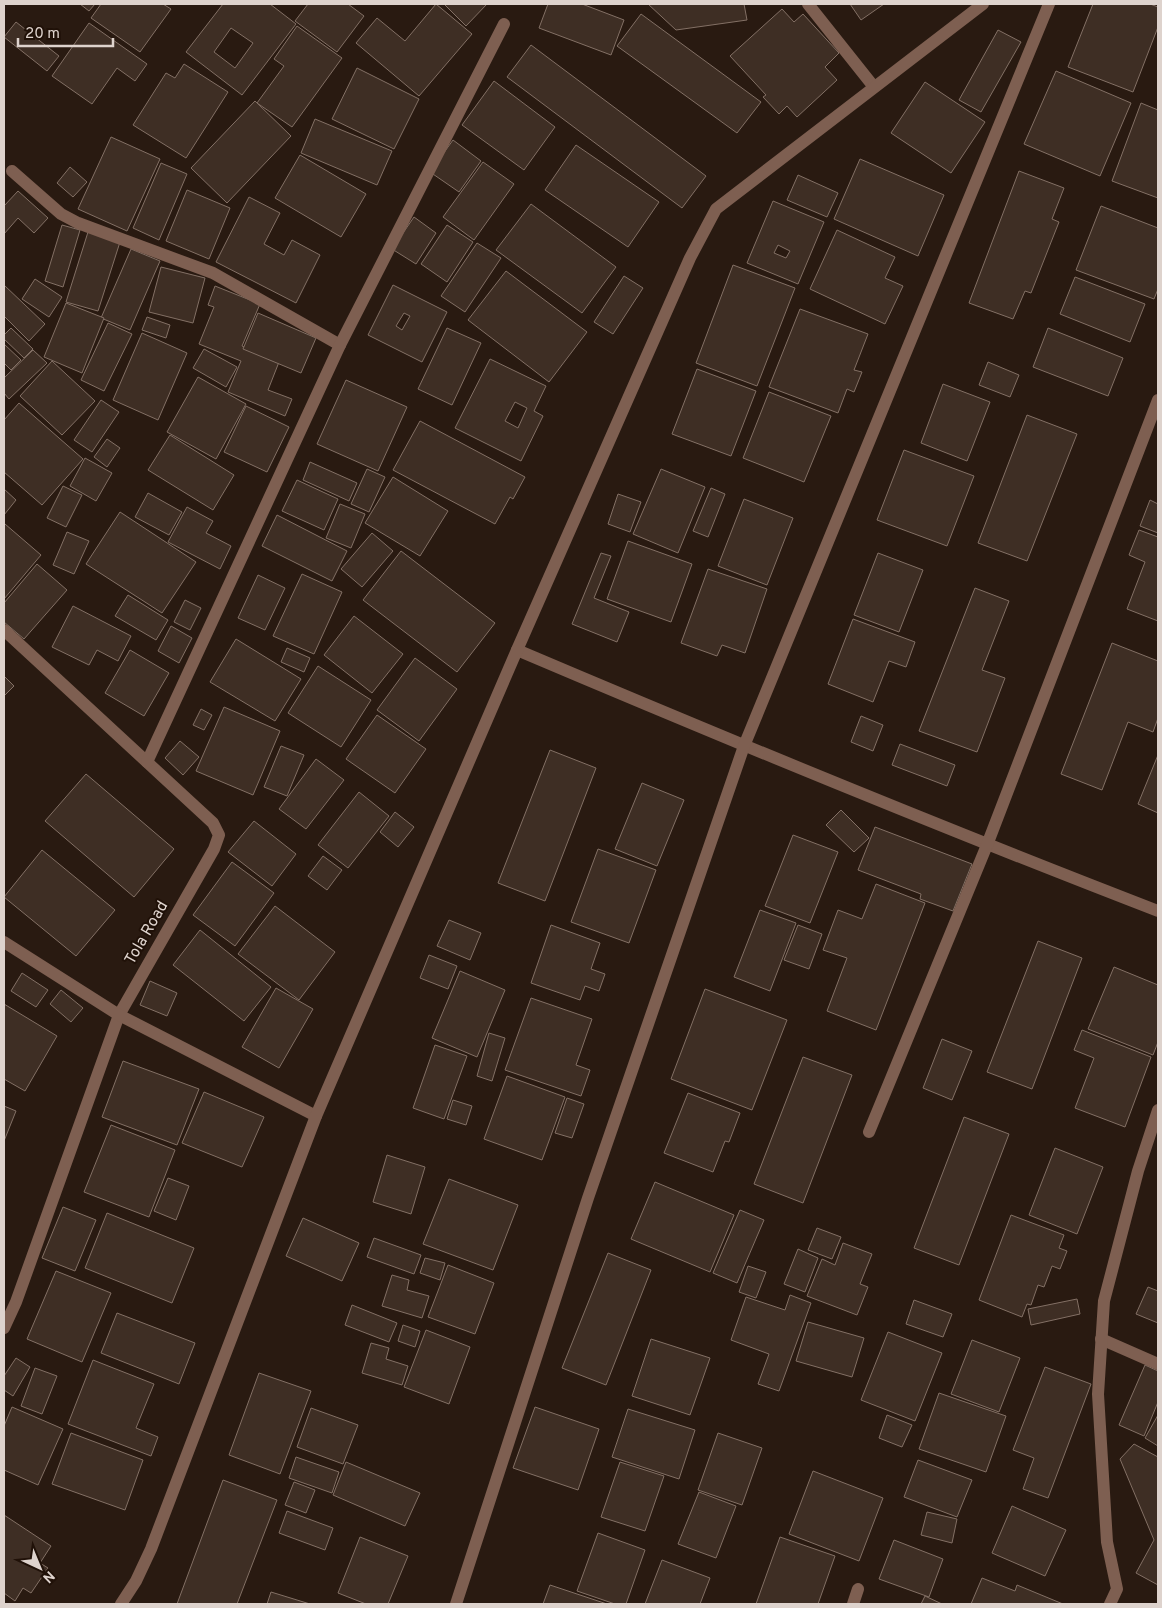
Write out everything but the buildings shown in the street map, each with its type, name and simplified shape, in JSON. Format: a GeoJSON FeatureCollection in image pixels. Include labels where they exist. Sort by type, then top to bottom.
{"type":"FeatureCollection","features":[{"type":"Feature","properties":{"kind":"street"},"geometry":{"type":"LineString","coordinates":[[808,4],[874,87]]}},
{"type":"Feature","properties":{"kind":"street"},"geometry":{"type":"LineString","coordinates":[[121,1604],[136,1581],[151,1549],[316,1116],[517,650],[690,258],[716,209],[982,4]]}},
{"type":"Feature","properties":{"kind":"street"},"geometry":{"type":"LineString","coordinates":[[456,1604],[588,1198],[744,746],[1049,4]]}},
{"type":"Feature","properties":{"kind":"street"},"geometry":{"type":"LineString","coordinates":[[147,762],[340,345],[504,24]]}},
{"type":"Feature","properties":{"kind":"street"},"geometry":{"type":"LineString","coordinates":[[12,171],[61,214],[78,223],[213,273],[340,345]]}},
{"type":"Feature","properties":{"kind":"street"},"geometry":{"type":"LineString","coordinates":[[869,1132],[987,845],[1158,400]]}},
{"type":"Feature","properties":{"kind":"street","name":"Tola Road"},"geometry":{"type":"LineString","coordinates":[[4,630],[213,823],[219,835],[214,849],[119,1015],[16,1302],[4,1328]]}},
{"type":"Feature","properties":{"kind":"street"},"geometry":{"type":"LineString","coordinates":[[517,650],[744,746],[1158,912]]}},
{"type":"Feature","properties":{"kind":"street"},"geometry":{"type":"LineString","coordinates":[[4,942],[119,1015],[316,1116]]}},
{"type":"Feature","properties":{"kind":"street"},"geometry":{"type":"LineString","coordinates":[[1110,1604],[1117,1589],[1107,1542],[1098,1394],[1104,1300],[1138,1171],[1158,1110]]}},
{"type":"Feature","properties":{"kind":"street"},"geometry":{"type":"LineString","coordinates":[[1101,1340],[1158,1364]]}},
{"type":"Feature","properties":{"kind":"street"},"geometry":{"type":"LineString","coordinates":[[853,1604],[858,1589]]}}]}
